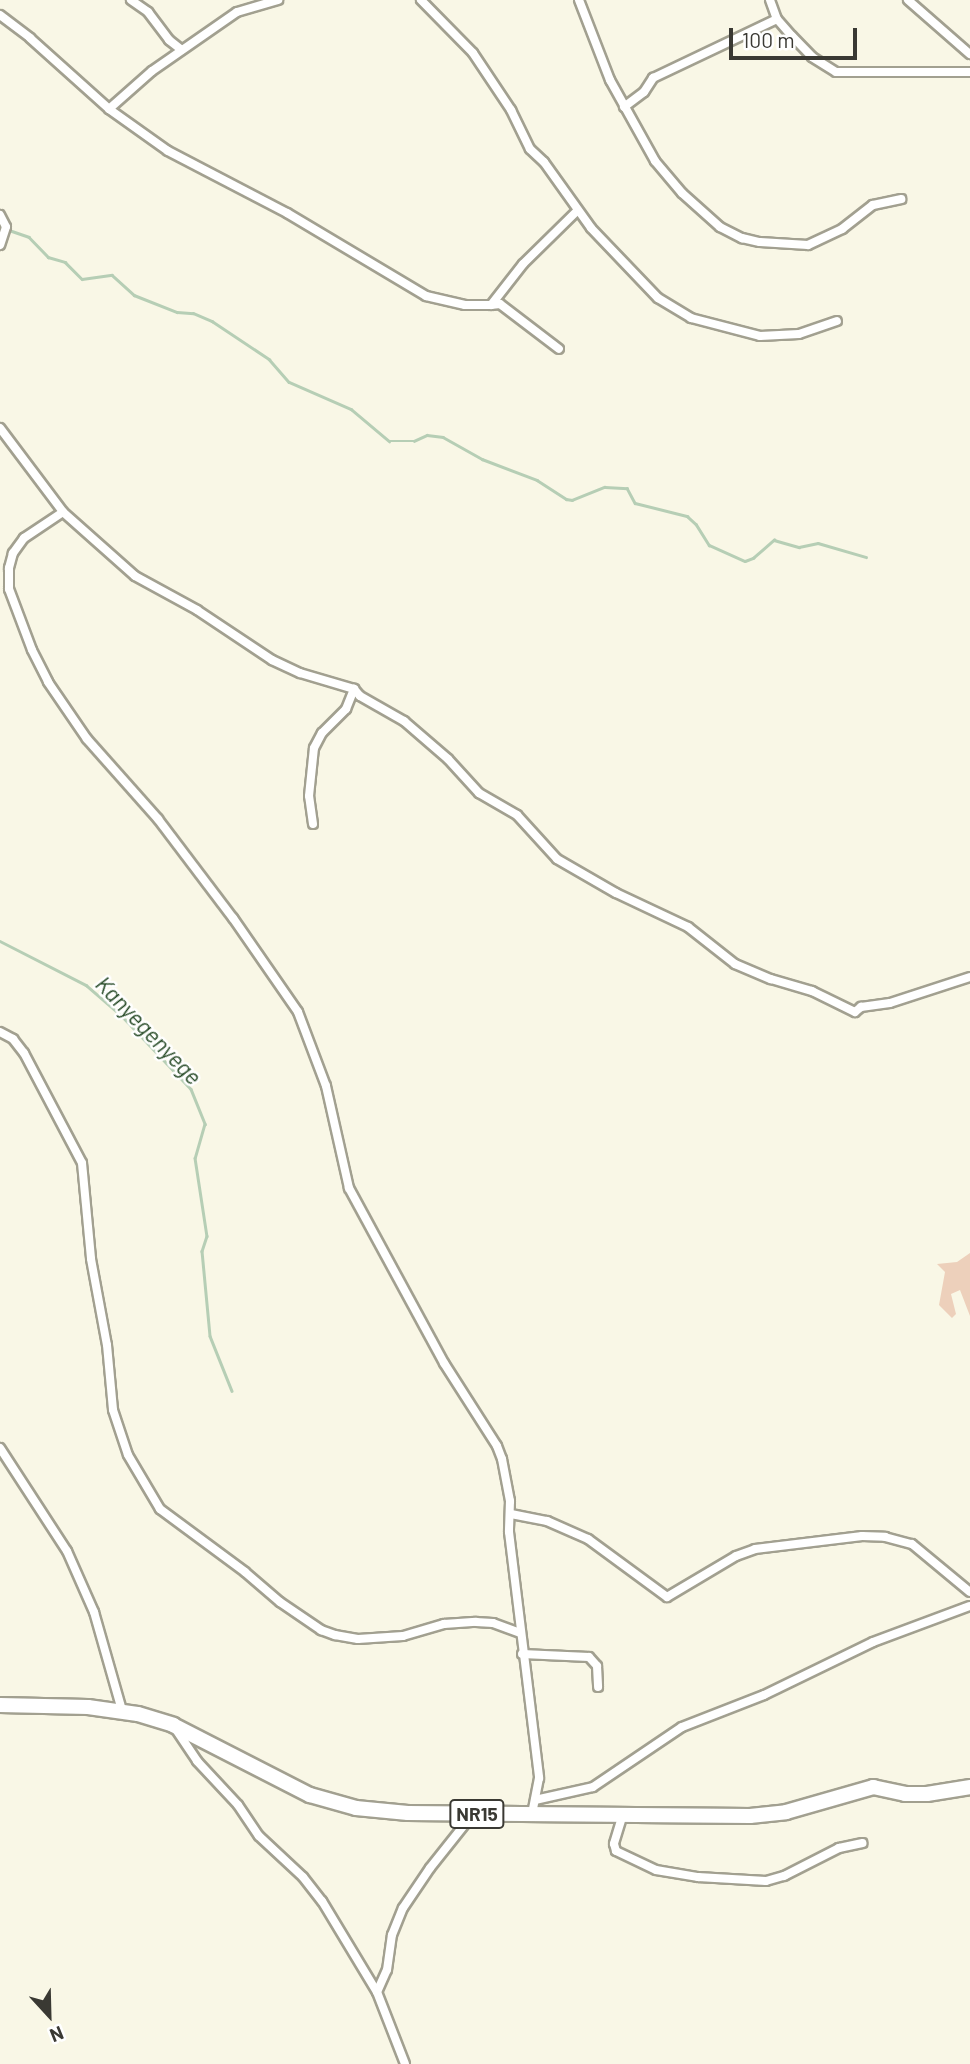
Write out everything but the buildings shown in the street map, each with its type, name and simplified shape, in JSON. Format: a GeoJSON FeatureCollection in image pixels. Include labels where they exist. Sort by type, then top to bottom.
{"type":"FeatureCollection","features":[{"type":"Feature","properties":{"kind":"highway","name":"NR15"},"geometry":{"type":"LineString","coordinates":[[0,1705],[122,1710],[173,1726],[279,1781],[334,1803],[408,1813],[473,1814],[533,1807],[622,1814],[750,1816],[786,1812],[873,1787],[905,1794],[927,1794],[970,1787]]}},
{"type":"Feature","properties":{"kind":"street"},"geometry":{"type":"LineString","coordinates":[[131,0],[148,12],[169,40],[182,50]]}},
{"type":"Feature","properties":{"kind":"street"},"geometry":{"type":"LineString","coordinates":[[109,109],[182,50],[237,12],[278,0]]}},
{"type":"Feature","properties":{"kind":"street"},"geometry":{"type":"LineString","coordinates":[[421,0],[473,53],[511,110],[530,149],[544,162],[578,211],[658,298],[691,318],[760,336],[799,334],[837,321]]}},
{"type":"Feature","properties":{"kind":"street"},"geometry":{"type":"LineString","coordinates":[[579,0],[624,107],[655,161],[672,182],[720,227],[742,238],[808,245],[842,229],[873,205],[901,200]]}},
{"type":"Feature","properties":{"kind":"street"},"geometry":{"type":"LineString","coordinates":[[770,0],[777,19],[812,57],[836,72],[848,75],[970,72]]}},
{"type":"Feature","properties":{"kind":"street"},"geometry":{"type":"LineString","coordinates":[[908,0],[970,54]]}},
{"type":"Feature","properties":{"kind":"street"},"geometry":{"type":"LineString","coordinates":[[0,15],[30,38],[109,109],[168,151],[287,213],[426,296],[466,305],[500,304],[559,349]]}},
{"type":"Feature","properties":{"kind":"street"},"geometry":{"type":"LineString","coordinates":[[624,107],[643,92],[653,78],[777,19]]}},
{"type":"Feature","properties":{"kind":"street"},"geometry":{"type":"LineString","coordinates":[[491,305],[523,264],[578,211]]}},
{"type":"Feature","properties":{"kind":"street"},"geometry":{"type":"LineString","coordinates":[[0,215],[6,227],[0,245]]}},
{"type":"Feature","properties":{"kind":"street"},"geometry":{"type":"LineString","coordinates":[[0,428],[63,512],[135,576],[197,610],[272,660],[300,673],[354,689],[360,696],[421,734],[480,793],[517,815],[557,859],[616,893],[688,927],[747,970],[812,991],[855,1012],[861,1007],[890,1003],[970,977]]}},
{"type":"Feature","properties":{"kind":"street"},"geometry":{"type":"LineString","coordinates":[[63,512],[24,538],[13,553],[9,568],[9,589],[32,650],[48,682],[87,739],[158,819],[233,918],[298,1012],[326,1087],[349,1188],[444,1363],[497,1446],[505,1474],[511,1514],[509,1532],[520,1607],[522,1654],[536,1748],[539,1779],[533,1807]]}},
{"type":"Feature","properties":{"kind":"street"},"geometry":{"type":"LineString","coordinates":[[313,824],[309,796],[314,748],[322,733],[346,709],[354,689]]}},
{"type":"Feature","properties":{"kind":"street"},"geometry":{"type":"LineString","coordinates":[[0,1032],[13,1039],[24,1053],[82,1163],[91,1259],[107,1345],[113,1410],[128,1455],[160,1509],[245,1572],[279,1602],[321,1630],[335,1635],[359,1639],[403,1636],[444,1624],[476,1622],[494,1623],[520,1633]]}},
{"type":"Feature","properties":{"kind":"street"},"geometry":{"type":"LineString","coordinates":[[0,1448],[46,1514],[67,1551],[94,1612],[122,1710]]}},
{"type":"Feature","properties":{"kind":"street"},"geometry":{"type":"LineString","coordinates":[[511,1514],[547,1521],[588,1539],[667,1597],[730,1560],[755,1549],[862,1536],[885,1537],[912,1545],[970,1592]]}},
{"type":"Feature","properties":{"kind":"street"},"geometry":{"type":"LineString","coordinates":[[533,1807],[593,1787],[682,1727],[764,1695],[873,1642],[970,1606]]}},
{"type":"Feature","properties":{"kind":"street"},"geometry":{"type":"LineString","coordinates":[[522,1654],[589,1657],[597,1666],[598,1687]]}},
{"type":"Feature","properties":{"kind":"street"},"geometry":{"type":"LineString","coordinates":[[173,1726],[197,1760],[238,1805],[259,1836],[317,1893],[377,1992],[405,2064]]}},
{"type":"Feature","properties":{"kind":"street"},"geometry":{"type":"LineString","coordinates":[[377,1992],[387,1970],[392,1935],[403,1908],[430,1868],[473,1814]]}},
{"type":"Feature","properties":{"kind":"street"},"geometry":{"type":"LineString","coordinates":[[622,1814],[614,1844],[616,1851],[656,1870],[698,1877],[766,1881],[784,1877],[839,1848],[862,1843]]}},
{"type":"Feature","properties":{"kind":"shaded area"},"geometry":{"type":"Polygon","coordinates":[[[970,1253],[970,1316],[960,1290],[951,1294],[956,1314],[952,1318],[939,1305],[945,1272],[937,1264],[957,1262],[970,1253]]]}},
{"type":"Feature","properties":{"kind":"waterway"},"geometry":{"type":"LineString","coordinates":[[9,230],[29,237],[48,257],[65,262],[82,279],[112,275],[134,295],[177,312],[193,313],[212,321],[269,359],[289,382],[351,409],[389,441],[414,441],[427,435],[443,437],[482,459],[537,480],[566,499],[572,500],[605,487],[627,488],[635,503],[687,516],[696,524],[709,545],[745,561],[753,558],[774,540],[799,547],[818,543],[866,557]]}},
{"type":"Feature","properties":{"kind":"waterway","name":"Kanyegenyege"},"geometry":{"type":"LineString","coordinates":[[0,941],[86,985],[122,1016],[191,1089],[205,1124],[195,1158],[207,1236],[202,1251],[210,1336],[232,1391]]}}]}
